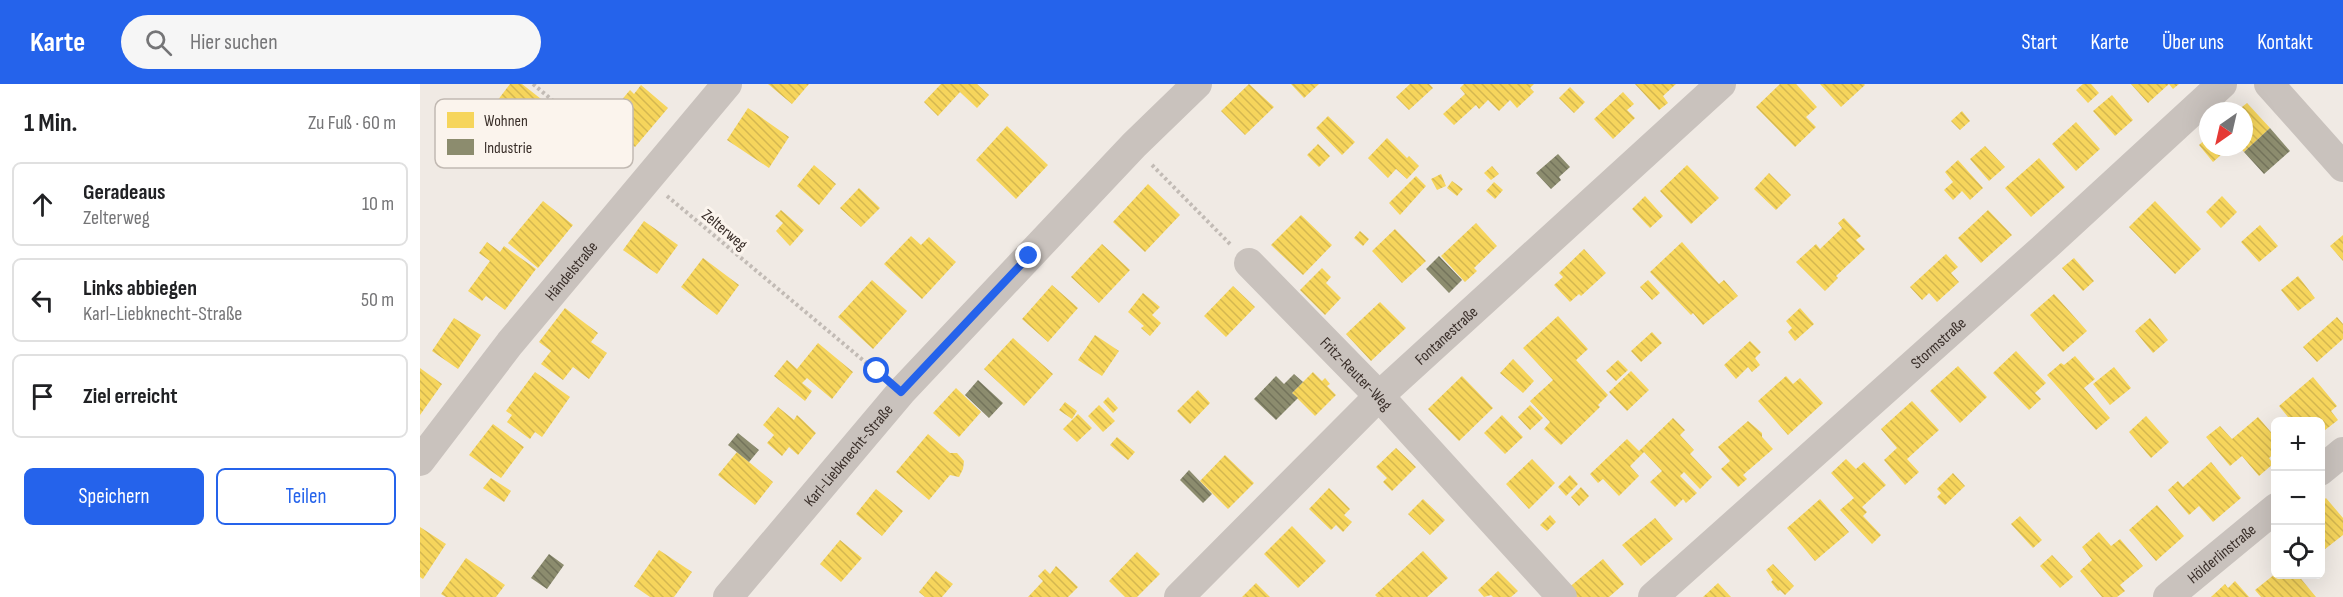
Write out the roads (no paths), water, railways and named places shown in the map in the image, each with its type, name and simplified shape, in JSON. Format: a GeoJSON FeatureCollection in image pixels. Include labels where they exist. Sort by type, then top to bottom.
{"type":"FeatureCollection","features":[{"type":"Feature","properties":{"kind":"street","name":"Händelstraße"},"geometry":{"type":"LineString","coordinates":[[420,461],[510,343],[727,84]]}},
{"type":"Feature","properties":{"kind":"street","name":"Karl-Liebknecht-Straße"},"geometry":{"type":"LineString","coordinates":[[728,597],[901,392],[1134,145],[1197,84]]}},
{"type":"Feature","properties":{"kind":"street","name":"Fontanestraße"},"geometry":{"type":"LineString","coordinates":[[1179,597],[1379,396],[1721,84]]}},
{"type":"Feature","properties":{"kind":"street","name":"Stormstraße"},"geometry":{"type":"LineString","coordinates":[[1653,597],[2048,244],[2222,84]]}},
{"type":"Feature","properties":{"kind":"street"},"geometry":{"type":"LineString","coordinates":[[2269,84],[2343,167]]}},
{"type":"Feature","properties":{"kind":"street","name":"Fritz-Reuter-Weg"},"geometry":{"type":"LineString","coordinates":[[1249,263],[1379,396],[1562,597]]}},
{"type":"Feature","properties":{"kind":"street"},"geometry":{"type":"LineString","coordinates":[[2325,467],[2343,452]]}},
{"type":"Feature","properties":{"kind":"street","name":"Hölderlinstraße"},"geometry":{"type":"LineString","coordinates":[[2168,597],[2271,512]]}}]}
